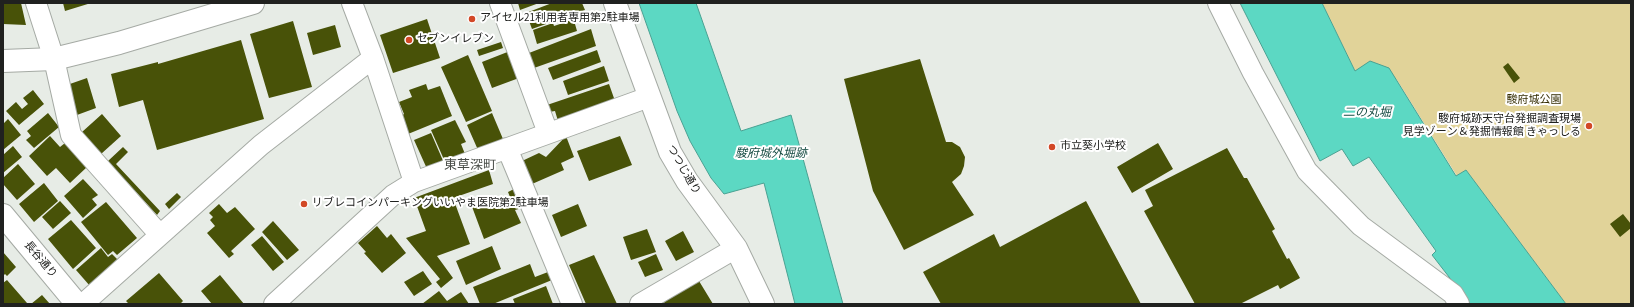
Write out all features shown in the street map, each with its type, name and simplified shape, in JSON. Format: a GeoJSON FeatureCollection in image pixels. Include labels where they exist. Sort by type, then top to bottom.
{"type":"FeatureCollection","features":[{"type":"Feature","properties":{"kind":"street"},"geometry":{"type":"LineString","coordinates":[[36,3],[54,59],[72,135],[160,235]]}},
{"type":"Feature","properties":{"kind":"street"},"geometry":{"type":"LineString","coordinates":[[3,61],[54,59],[119,43],[253,3]]}},
{"type":"Feature","properties":{"kind":"street"},"geometry":{"type":"LineString","coordinates":[[352,3],[373,58],[414,182]]}},
{"type":"Feature","properties":{"kind":"street"},"geometry":{"type":"LineString","coordinates":[[500,3],[548,133]]}},
{"type":"Feature","properties":{"kind":"street","name":"つつじ通り"},"geometry":{"type":"LineString","coordinates":[[616,3],[670,152],[687,181],[736,248],[763,304]]}},
{"type":"Feature","properties":{"kind":"street"},"geometry":{"type":"LineString","coordinates":[[1218,3],[1253,73],[1307,171],[1361,226],[1453,294],[1459,304]]}},
{"type":"Feature","properties":{"kind":"street"},"geometry":{"type":"LineString","coordinates":[[83,304],[261,145],[373,58]]}},
{"type":"Feature","properties":{"kind":"street"},"geometry":{"type":"LineString","coordinates":[[274,304],[393,195],[414,182],[649,96]]}},
{"type":"Feature","properties":{"kind":"street"},"geometry":{"type":"LineString","coordinates":[[507,148],[572,304]]}},
{"type":"Feature","properties":{"kind":"street","name":"長谷通り"},"geometry":{"type":"LineString","coordinates":[[3,215],[77,304]]}},
{"type":"Feature","properties":{"kind":"street"},"geometry":{"type":"LineString","coordinates":[[640,304],[736,248]]}},
{"type":"Feature","properties":{"kind":"green space","name":"駿府城公園"},"geometry":{"type":"Polygon","coordinates":[[[1322,3],[1631,3],[1631,304],[1566,304],[1466,170],[1457,176],[1397,80],[1355,71],[1322,3]]]}},
{"type":"Feature","properties":{"kind":"water","name":"駿府城外堀跡"},"geometry":{"type":"Polygon","coordinates":[[[639,3],[696,3],[741,131],[791,115],[843,304],[795,304],[764,183],[724,194],[711,178],[690,141],[677,111],[639,3]]]}},
{"type":"Feature","properties":{"kind":"water","name":"二の丸堀"},"geometry":{"type":"Polygon","coordinates":[[[1240,3],[1322,3],[1355,71],[1370,61],[1389,68],[1456,176],[1466,170],[1566,304],[1470,304],[1432,255],[1436,251],[1369,157],[1353,166],[1342,149],[1320,161],[1240,3]]]}},
{"type":"Feature","properties":{"kind":"building"},"geometry":{"type":"Polygon","coordinates":[[[3,3],[21,3],[26,25],[3,24],[3,3]]]}},
{"type":"Feature","properties":{"kind":"building"},"geometry":{"type":"Polygon","coordinates":[[[63,3],[91,3],[65,11],[63,3]]]}},
{"type":"Feature","properties":{"kind":"building"},"geometry":{"type":"Polygon","coordinates":[[[518,3],[539,3],[520,10],[518,3]]]}},
{"type":"Feature","properties":{"kind":"building"},"geometry":{"type":"Polygon","coordinates":[[[552,3],[582,3],[585,10],[532,29],[526,13],[552,3]]]}},
{"type":"Feature","properties":{"kind":"building"},"geometry":{"type":"Polygon","coordinates":[[[573,17],[577,31],[537,44],[533,30],[553,23],[554,26],[563,23],[562,20],[573,17]]]}},
{"type":"Feature","properties":{"kind":"building"},"geometry":{"type":"Polygon","coordinates":[[[427,19],[440,58],[393,73],[380,35],[427,19]]]}},
{"type":"Feature","properties":{"kind":"building"},"geometry":{"type":"Polygon","coordinates":[[[293,21],[312,87],[269,98],[250,34],[293,21]]]}},
{"type":"Feature","properties":{"kind":"building"},"geometry":{"type":"Polygon","coordinates":[[[335,25],[341,47],[313,55],[307,33],[335,25]]]}},
{"type":"Feature","properties":{"kind":"building"},"geometry":{"type":"Polygon","coordinates":[[[591,29],[596,46],[534,68],[529,53],[591,29]]]}},
{"type":"Feature","properties":{"kind":"building"},"geometry":{"type":"Polygon","coordinates":[[[241,40],[264,119],[157,150],[143,100],[119,107],[111,74],[158,62],[158,64],[241,40]]]}},
{"type":"Feature","properties":{"kind":"building"},"geometry":{"type":"Polygon","coordinates":[[[501,42],[503,48],[479,56],[477,50],[501,42]]]}},
{"type":"Feature","properties":{"kind":"building"},"geometry":{"type":"Polygon","coordinates":[[[597,50],[601,62],[553,80],[548,68],[597,50]]]}},
{"type":"Feature","properties":{"kind":"building"},"geometry":{"type":"Polygon","coordinates":[[[510,51],[519,78],[492,88],[482,62],[510,51]]]}},
{"type":"Feature","properties":{"kind":"building"},"geometry":{"type":"Polygon","coordinates":[[[468,55],[492,111],[466,122],[441,67],[468,55]]]}},
{"type":"Feature","properties":{"kind":"building"},"geometry":{"type":"Polygon","coordinates":[[[920,59],[946,142],[952,142],[960,147],[965,157],[961,174],[952,182],[974,215],[904,250],[873,191],[844,79],[920,59]]]}},
{"type":"Feature","properties":{"kind":"building"},"geometry":{"type":"Polygon","coordinates":[[[1508,63],[1520,78],[1514,83],[1503,67],[1508,63]]]}},
{"type":"Feature","properties":{"kind":"building"},"geometry":{"type":"Polygon","coordinates":[[[604,66],[609,81],[568,95],[563,81],[604,66]]]}},
{"type":"Feature","properties":{"kind":"building"},"geometry":{"type":"Polygon","coordinates":[[[87,78],[96,108],[77,115],[67,85],[87,78]]]}},
{"type":"Feature","properties":{"kind":"building"},"geometry":{"type":"Polygon","coordinates":[[[426,84],[428,90],[440,86],[452,116],[408,134],[401,116],[404,114],[399,102],[412,97],[409,90],[426,84]]]}},
{"type":"Feature","properties":{"kind":"building"},"geometry":{"type":"Polygon","coordinates":[[[609,84],[615,101],[558,121],[555,111],[549,112],[547,105],[609,84]]]}},
{"type":"Feature","properties":{"kind":"building"},"geometry":{"type":"Polygon","coordinates":[[[33,90],[44,104],[19,125],[6,111],[16,102],[22,109],[28,104],[23,98],[33,90]]]}},
{"type":"Feature","properties":{"kind":"building"},"geometry":{"type":"Polygon","coordinates":[[[48,113],[59,127],[34,148],[26,140],[31,136],[27,131],[48,113]]]}},
{"type":"Feature","properties":{"kind":"building"},"geometry":{"type":"Polygon","coordinates":[[[492,113],[503,139],[478,150],[467,125],[492,113]]]}},
{"type":"Feature","properties":{"kind":"building"},"geometry":{"type":"Polygon","coordinates":[[[102,114],[121,136],[101,154],[82,132],[102,114]]]}},
{"type":"Feature","properties":{"kind":"building"},"geometry":{"type":"Polygon","coordinates":[[[8,119],[21,135],[3,150],[3,124],[8,119]]]}},
{"type":"Feature","properties":{"kind":"building"},"geometry":{"type":"Polygon","coordinates":[[[455,120],[466,142],[461,144],[465,154],[445,162],[431,130],[455,120]]]}},
{"type":"Feature","properties":{"kind":"building"},"geometry":{"type":"Polygon","coordinates":[[[431,133],[444,163],[428,171],[414,140],[431,133]]]}},
{"type":"Feature","properties":{"kind":"building"},"geometry":{"type":"Polygon","coordinates":[[[50,136],[60,147],[65,143],[87,167],[70,183],[56,168],[47,176],[29,156],[50,136]]]}},
{"type":"Feature","properties":{"kind":"building"},"geometry":{"type":"Polygon","coordinates":[[[566,136],[574,157],[561,163],[564,170],[532,184],[522,161],[539,153],[546,157],[566,136]]]}},
{"type":"Feature","properties":{"kind":"building"},"geometry":{"type":"Polygon","coordinates":[[[620,136],[632,165],[589,181],[577,151],[620,136]]]}},
{"type":"Feature","properties":{"kind":"building"},"geometry":{"type":"Polygon","coordinates":[[[1158,143],[1173,169],[1132,193],[1117,167],[1158,143]]]}},
{"type":"Feature","properties":{"kind":"building"},"geometry":{"type":"Polygon","coordinates":[[[13,146],[22,157],[3,173],[3,155],[13,146]]]}},
{"type":"Feature","properties":{"kind":"building"},"geometry":{"type":"Polygon","coordinates":[[[123,147],[128,152],[116,164],[160,211],[157,215],[108,161],[123,147]]]}},
{"type":"Feature","properties":{"kind":"building"},"geometry":{"type":"Polygon","coordinates":[[[1227,148],[1244,178],[1247,178],[1275,229],[1272,231],[1287,259],[1289,258],[1300,278],[1280,289],[1278,285],[1240,304],[1195,304],[1144,211],[1153,206],[1145,190],[1227,148]]]}},
{"type":"Feature","properties":{"kind":"building"},"geometry":{"type":"Polygon","coordinates":[[[18,164],[35,184],[17,200],[3,184],[3,178],[18,164]]]}},
{"type":"Feature","properties":{"kind":"building"},"geometry":{"type":"Polygon","coordinates":[[[489,170],[493,184],[453,198],[470,244],[437,256],[453,278],[441,288],[436,282],[440,279],[406,238],[426,231],[414,198],[489,170]]]}},
{"type":"Feature","properties":{"kind":"building"},"geometry":{"type":"Polygon","coordinates":[[[83,179],[98,195],[92,199],[97,205],[83,218],[64,196],[83,179]]]}},
{"type":"Feature","properties":{"kind":"building"},"geometry":{"type":"Polygon","coordinates":[[[44,183],[58,201],[34,222],[19,204],[44,183]]]}},
{"type":"Feature","properties":{"kind":"building"},"geometry":{"type":"Polygon","coordinates":[[[514,189],[522,208],[515,210],[521,223],[484,239],[471,204],[480,200],[482,205],[494,199],[496,203],[510,197],[508,192],[514,189]]]}},
{"type":"Feature","properties":{"kind":"building"},"geometry":{"type":"Polygon","coordinates":[[[177,193],[181,197],[169,209],[165,204],[177,193]]]}},
{"type":"Feature","properties":{"kind":"building"},"geometry":{"type":"Polygon","coordinates":[[[60,201],[71,213],[53,229],[42,217],[60,201]]]}},
{"type":"Feature","properties":{"kind":"building"},"geometry":{"type":"Polygon","coordinates":[[[1086,201],[1141,304],[941,304],[923,272],[994,234],[1000,247],[1086,201]]]}},
{"type":"Feature","properties":{"kind":"building"},"geometry":{"type":"Polygon","coordinates":[[[106,202],[137,238],[117,255],[113,251],[108,255],[81,222],[106,202]]]}},
{"type":"Feature","properties":{"kind":"building"},"geometry":{"type":"Polygon","coordinates":[[[219,204],[227,213],[235,207],[255,229],[231,251],[234,254],[229,258],[207,233],[215,226],[210,220],[213,217],[209,213],[219,204]]]}},
{"type":"Feature","properties":{"kind":"building"},"geometry":{"type":"Polygon","coordinates":[[[578,204],[587,226],[561,237],[552,215],[578,204]]]}},
{"type":"Feature","properties":{"kind":"building"},"geometry":{"type":"Polygon","coordinates":[[[1623,214],[1631,224],[1631,228],[1620,237],[1610,224],[1623,214]]]}},
{"type":"Feature","properties":{"kind":"building"},"geometry":{"type":"Polygon","coordinates":[[[71,220],[96,248],[73,269],[48,239],[71,220]]]}},
{"type":"Feature","properties":{"kind":"building"},"geometry":{"type":"Polygon","coordinates":[[[273,221],[299,250],[287,260],[262,232],[273,221]]]}},
{"type":"Feature","properties":{"kind":"building"},"geometry":{"type":"Polygon","coordinates":[[[377,226],[387,238],[391,234],[406,253],[382,273],[364,253],[366,252],[358,243],[377,226]]]}},
{"type":"Feature","properties":{"kind":"building"},"geometry":{"type":"Polygon","coordinates":[[[647,229],[656,252],[631,260],[623,237],[647,229]]]}},
{"type":"Feature","properties":{"kind":"building"},"geometry":{"type":"Polygon","coordinates":[[[683,231],[694,252],[676,261],[665,241],[683,231]]]}},
{"type":"Feature","properties":{"kind":"building"},"geometry":{"type":"Polygon","coordinates":[[[262,236],[284,262],[273,271],[251,245],[262,236]]]}},
{"type":"Feature","properties":{"kind":"building"},"geometry":{"type":"Polygon","coordinates":[[[492,246],[501,269],[466,285],[456,261],[492,246]]]}},
{"type":"Feature","properties":{"kind":"building"},"geometry":{"type":"Polygon","coordinates":[[[101,248],[108,257],[112,254],[120,262],[90,286],[76,270],[101,248]]]}},
{"type":"Feature","properties":{"kind":"building"},"geometry":{"type":"Polygon","coordinates":[[[3,252],[16,267],[7,276],[5,274],[3,276],[3,252]]]}},
{"type":"Feature","properties":{"kind":"building"},"geometry":{"type":"Polygon","coordinates":[[[656,254],[663,270],[645,277],[638,262],[656,254]]]}},
{"type":"Feature","properties":{"kind":"building"},"geometry":{"type":"Polygon","coordinates":[[[594,255],[617,304],[586,304],[569,265],[594,255]]]}},
{"type":"Feature","properties":{"kind":"building"},"geometry":{"type":"Polygon","coordinates":[[[530,264],[535,277],[548,272],[552,280],[493,304],[480,304],[473,287],[530,264]]]}},
{"type":"Feature","properties":{"kind":"building"},"geometry":{"type":"Polygon","coordinates":[[[423,271],[432,284],[414,296],[404,282],[423,271]]]}},
{"type":"Feature","properties":{"kind":"building"},"geometry":{"type":"Polygon","coordinates":[[[159,273],[183,301],[180,304],[129,304],[126,301],[159,273]]]}},
{"type":"Feature","properties":{"kind":"building"},"geometry":{"type":"Polygon","coordinates":[[[220,275],[244,304],[212,304],[201,291],[220,275]]]}},
{"type":"Feature","properties":{"kind":"building"},"geometry":{"type":"Polygon","coordinates":[[[7,280],[27,303],[3,304],[3,283],[7,280]]]}},
{"type":"Feature","properties":{"kind":"building"},"geometry":{"type":"Polygon","coordinates":[[[699,281],[713,304],[665,304],[664,302],[699,281]]]}},
{"type":"Feature","properties":{"kind":"building"},"geometry":{"type":"Polygon","coordinates":[[[546,286],[553,304],[515,304],[513,299],[546,286]]]}},
{"type":"Feature","properties":{"kind":"building"},"geometry":{"type":"Polygon","coordinates":[[[439,291],[447,301],[461,292],[469,304],[422,304],[439,291]]]}},
{"type":"Feature","properties":{"kind":"building"},"geometry":{"type":"Polygon","coordinates":[[[42,295],[50,304],[31,304],[42,295]]]}},
{"type":"Feature","properties":{"kind":"place","name":"アイセル21利用者専用第2駐車場"},"geometry":{"type":"Point","coordinates":[472,19]}},
{"type":"Feature","properties":{"kind":"place","name":"セブンイレブン"},"geometry":{"type":"Point","coordinates":[409,40]}},
{"type":"Feature","properties":{"kind":"place","name":"駿府城跡天守台発掘調査現場 見学ゾーン＆発掘情報館 きゃっしる"},"geometry":{"type":"Point","coordinates":[1589,126]}},
{"type":"Feature","properties":{"kind":"place","name":"市立葵小学校"},"geometry":{"type":"Point","coordinates":[1052,147]}},
{"type":"Feature","properties":{"kind":"place","name":"リブレコインパーキングいいやま医院第2駐車場"},"geometry":{"type":"Point","coordinates":[304,204]}},
{"type":"Feature","properties":{"kind":"district","name":"東草深町"},"geometry":{"type":"Point","coordinates":[470,166]}}]}
